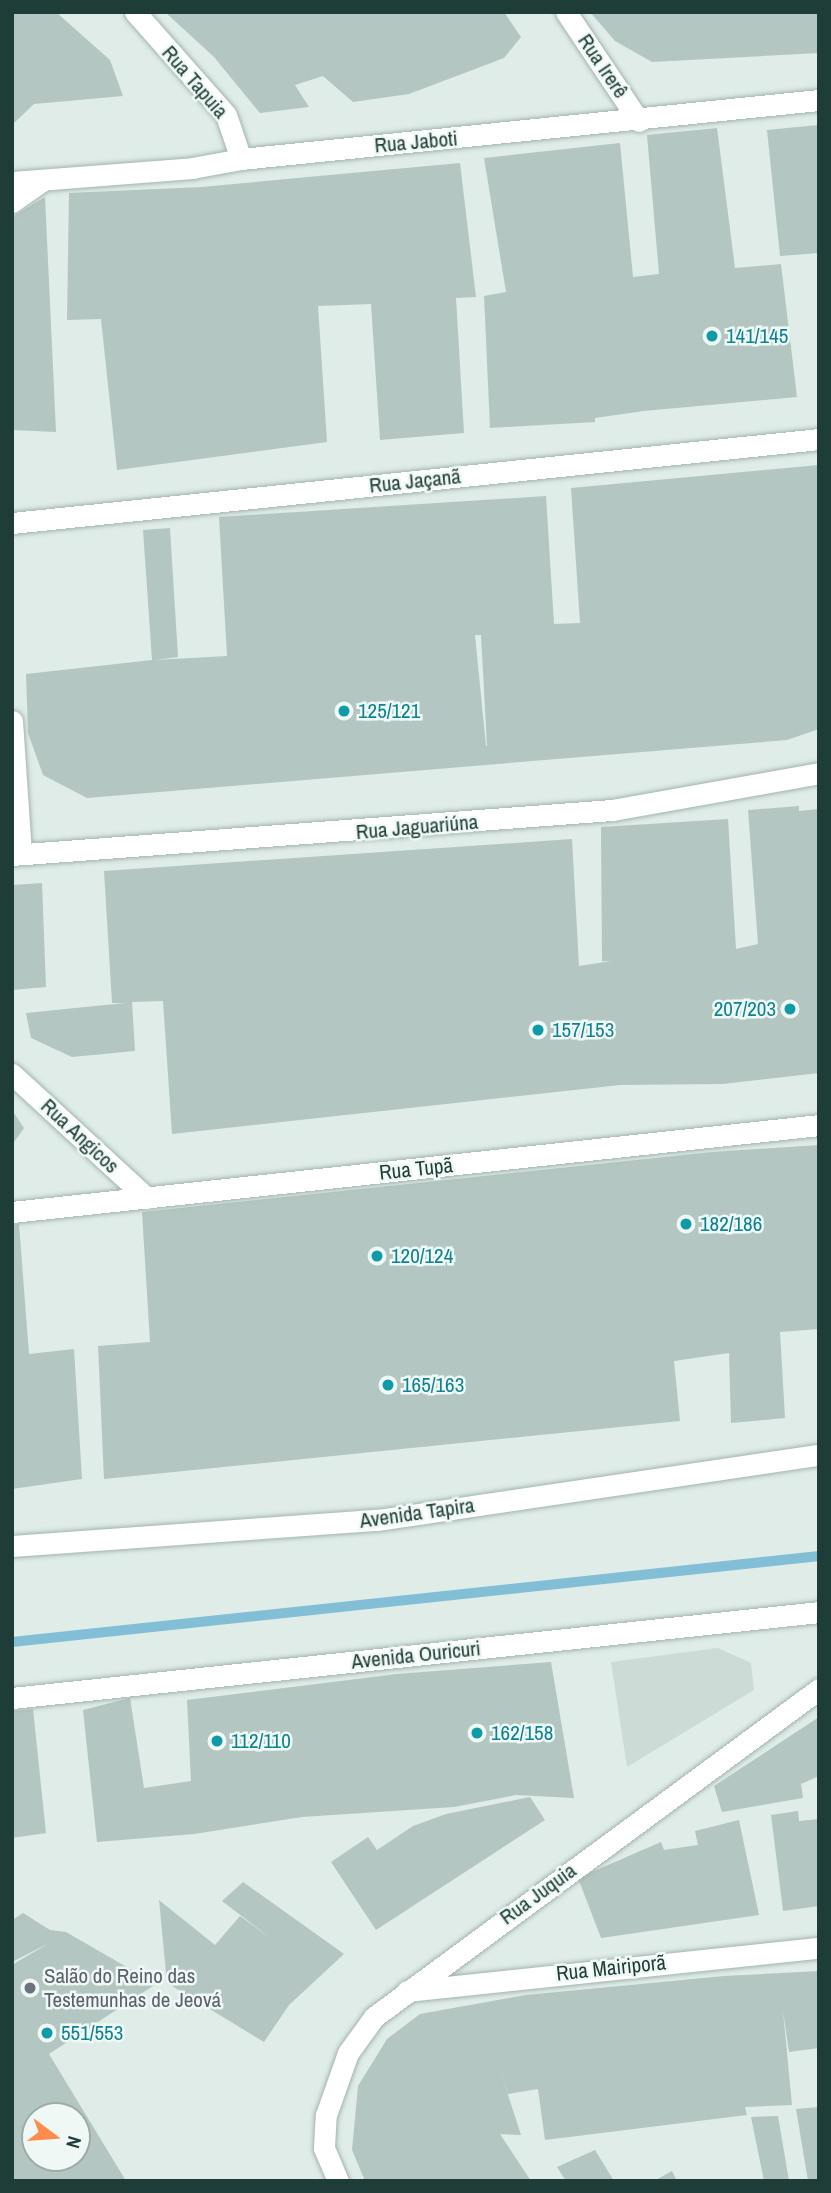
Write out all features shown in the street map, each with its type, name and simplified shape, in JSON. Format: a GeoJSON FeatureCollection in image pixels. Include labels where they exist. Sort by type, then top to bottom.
{"type":"FeatureCollection","features":[{"type":"Feature","properties":{"kind":"street","name":"Rua Tapuia"},"geometry":{"type":"LineString","coordinates":[[135,12],[226,115],[241,159]]}},
{"type":"Feature","properties":{"kind":"street","name":"Rua Irerê"},"geometry":{"type":"LineString","coordinates":[[566,12],[639,121]]}},
{"type":"Feature","properties":{"kind":"street","name":"Rua Jaboti"},"geometry":{"type":"LineString","coordinates":[[12,182],[192,168],[241,159],[639,121],[819,100]]}},
{"type":"Feature","properties":{"kind":"street"},"geometry":{"type":"LineString","coordinates":[[12,202],[43,180]]}},
{"type":"Feature","properties":{"kind":"street","name":"Rua Jaçanã"},"geometry":{"type":"LineString","coordinates":[[12,523],[819,439]]}},
{"type":"Feature","properties":{"kind":"street"},"geometry":{"type":"LineString","coordinates":[[12,721],[17,854]]}},
{"type":"Feature","properties":{"kind":"street","name":"Rua Jaguariúna"},"geometry":{"type":"LineString","coordinates":[[17,854],[300,837],[612,810],[819,773]]}},
{"type":"Feature","properties":{"kind":"street","name":"Rua Angicos"},"geometry":{"type":"LineString","coordinates":[[12,1073],[147,1198]]}},
{"type":"Feature","properties":{"kind":"street","name":"Rua Tupã"},"geometry":{"type":"LineString","coordinates":[[12,1212],[819,1125]]}},
{"type":"Feature","properties":{"kind":"street","name":"Avenida Tapira"},"geometry":{"type":"LineString","coordinates":[[12,1546],[377,1520],[819,1455]]}},
{"type":"Feature","properties":{"kind":"street","name":"Avenida Ouricuri"},"geometry":{"type":"LineString","coordinates":[[12,1698],[819,1612]]}},
{"type":"Feature","properties":{"kind":"street","name":"Rua Juquia"},"geometry":{"type":"LineString","coordinates":[[338,2181],[324,2148],[326,2115],[348,2053],[374,2017],[404,1992],[819,1689]]}},
{"type":"Feature","properties":{"kind":"street","name":"Rua Mairiporã"},"geometry":{"type":"LineString","coordinates":[[404,1992],[819,1948]]}},
{"type":"Feature","properties":{"kind":"shaded area"},"geometry":{"type":"Polygon","coordinates":[[[718,1648],[751,1663],[754,1690],[627,1767],[611,1662],[718,1648]]]}},
{"type":"Feature","properties":{"kind":"building"},"geometry":{"type":"Polygon","coordinates":[[[12,12],[56,12],[110,60],[123,96],[34,104],[12,125],[12,12]]]}},
{"type":"Feature","properties":{"kind":"building"},"geometry":{"type":"Polygon","coordinates":[[[165,12],[504,12],[521,37],[504,58],[409,94],[353,102],[323,76],[295,85],[309,107],[260,113],[214,57],[165,12]]]}},
{"type":"Feature","properties":{"kind":"building"},"geometry":{"type":"Polygon","coordinates":[[[590,12],[819,12],[819,53],[652,62],[615,41],[590,12]]]}},
{"type":"Feature","properties":{"kind":"building"},"geometry":{"type":"Polygon","coordinates":[[[818,125],[819,253],[780,256],[767,130],[818,125]]]}},
{"type":"Feature","properties":{"kind":"building"},"geometry":{"type":"Polygon","coordinates":[[[717,128],[735,268],[781,264],[797,397],[644,411],[595,418],[595,422],[490,428],[484,296],[506,292],[484,158],[620,143],[633,277],[659,274],[647,135],[717,128]]]}},
{"type":"Feature","properties":{"kind":"building"},"geometry":{"type":"Polygon","coordinates":[[[460,163],[476,297],[456,298],[464,433],[380,440],[371,304],[318,306],[327,442],[117,470],[101,319],[67,320],[69,193],[201,187],[460,163]]]}},
{"type":"Feature","properties":{"kind":"building"},"geometry":{"type":"Polygon","coordinates":[[[45,197],[56,432],[12,430],[12,217],[45,197]]]}},
{"type":"Feature","properties":{"kind":"building"},"geometry":{"type":"Polygon","coordinates":[[[819,465],[819,729],[787,740],[87,798],[43,775],[28,733],[26,674],[152,660],[143,530],[170,528],[178,657],[155,660],[227,656],[219,517],[546,496],[554,624],[580,623],[571,488],[819,465]],[[475,635],[487,746],[481,635],[475,635]]]}},
{"type":"Feature","properties":{"kind":"building"},"geometry":{"type":"Polygon","coordinates":[[[799,806],[799,811],[819,809],[819,1073],[723,1084],[620,1085],[172,1134],[163,1001],[132,1002],[135,1051],[72,1057],[31,1038],[26,1013],[125,1003],[112,1003],[104,871],[572,839],[579,966],[611,961],[602,961],[601,827],[728,819],[736,949],[758,944],[748,810],[799,806]]]}},
{"type":"Feature","properties":{"kind":"building"},"geometry":{"type":"Polygon","coordinates":[[[42,883],[46,987],[12,990],[12,885],[42,883]]]}},
{"type":"Feature","properties":{"kind":"building"},"geometry":{"type":"Polygon","coordinates":[[[12,1110],[24,1128],[12,1145],[12,1110]]]}},
{"type":"Feature","properties":{"kind":"building"},"geometry":{"type":"Polygon","coordinates":[[[819,1145],[819,1329],[780,1332],[785,1418],[731,1423],[729,1353],[674,1361],[680,1421],[104,1479],[98,1346],[150,1342],[142,1212],[712,1152],[819,1145]]]}},
{"type":"Feature","properties":{"kind":"building"},"geometry":{"type":"Polygon","coordinates":[[[19,1224],[29,1354],[74,1349],[82,1479],[12,1489],[12,1225],[19,1224]]]}},
{"type":"Feature","properties":{"kind":"building"},"geometry":{"type":"Polygon","coordinates":[[[551,1662],[574,1798],[516,1795],[454,1807],[302,1817],[194,1834],[97,1842],[83,1710],[130,1698],[144,1788],[191,1781],[187,1700],[397,1674],[551,1662]]]}},
{"type":"Feature","properties":{"kind":"building"},"geometry":{"type":"Polygon","coordinates":[[[33,1709],[46,1833],[12,1838],[12,1711],[33,1709]]]}},
{"type":"Feature","properties":{"kind":"building"},"geometry":{"type":"Polygon","coordinates":[[[819,1717],[819,1776],[801,1784],[803,1798],[722,1812],[714,1786],[819,1717]]]}},
{"type":"Feature","properties":{"kind":"building"},"geometry":{"type":"Polygon","coordinates":[[[530,1797],[545,1820],[376,1930],[331,1862],[368,1837],[377,1850],[413,1826],[446,1814],[530,1797]]]}},
{"type":"Feature","properties":{"kind":"building"},"geometry":{"type":"Polygon","coordinates":[[[798,1811],[799,1821],[819,1819],[819,1906],[783,1911],[771,1815],[798,1811]]]}},
{"type":"Feature","properties":{"kind":"building"},"geometry":{"type":"Polygon","coordinates":[[[739,1820],[759,1915],[601,1938],[578,1878],[661,1842],[664,1850],[698,1845],[695,1831],[739,1820]]]}},
{"type":"Feature","properties":{"kind":"building"},"geometry":{"type":"Polygon","coordinates":[[[243,1882],[344,1954],[289,2005],[264,2042],[167,1983],[159,1900],[215,1945],[240,1916],[269,1937],[222,1901],[243,1882]]]}},
{"type":"Feature","properties":{"kind":"building"},"geometry":{"type":"Polygon","coordinates":[[[23,1913],[50,1930],[66,1932],[156,1984],[49,2054],[78,2102],[21,2102],[21,2172],[91,2172],[91,2123],[126,2181],[12,2181],[12,1965],[49,1943],[12,1962],[12,1920],[23,1913]]]}},
{"type":"Feature","properties":{"kind":"building"},"geometry":{"type":"Polygon","coordinates":[[[819,1971],[819,2048],[789,2052],[783,2011],[792,2105],[745,2107],[747,2115],[545,2140],[538,2089],[508,2094],[498,2064],[521,2135],[500,2134],[531,2181],[365,2181],[352,2150],[358,2086],[387,2039],[420,2014],[526,1995],[724,1976],[819,1971]]]}},
{"type":"Feature","properties":{"kind":"building"},"geometry":{"type":"Polygon","coordinates":[[[819,2107],[819,2181],[808,2181],[796,2109],[819,2107]]]}},
{"type":"Feature","properties":{"kind":"building"},"geometry":{"type":"Polygon","coordinates":[[[778,2116],[789,2181],[764,2181],[751,2117],[778,2116]]]}},
{"type":"Feature","properties":{"kind":"building"},"geometry":{"type":"Polygon","coordinates":[[[595,2150],[614,2181],[566,2181],[557,2167],[595,2150]]]}},
{"type":"Feature","properties":{"kind":"building"},"geometry":{"type":"Polygon","coordinates":[[[672,2171],[677,2181],[654,2181],[672,2171]]]}},
{"type":"Feature","properties":{"kind":"waterway"},"geometry":{"type":"LineString","coordinates":[[12,1642],[819,1556]]}},
{"type":"Feature","properties":{"kind":"place","name":"141/145"},"geometry":{"type":"Point","coordinates":[712,336]}},
{"type":"Feature","properties":{"kind":"place","name":"125/121"},"geometry":{"type":"Point","coordinates":[344,711]}},
{"type":"Feature","properties":{"kind":"place","name":"207/203"},"geometry":{"type":"Point","coordinates":[790,1009]}},
{"type":"Feature","properties":{"kind":"place","name":"157/153"},"geometry":{"type":"Point","coordinates":[538,1030]}},
{"type":"Feature","properties":{"kind":"place","name":"182/186"},"geometry":{"type":"Point","coordinates":[686,1224]}},
{"type":"Feature","properties":{"kind":"place","name":"120/124"},"geometry":{"type":"Point","coordinates":[377,1256]}},
{"type":"Feature","properties":{"kind":"place","name":"165/163"},"geometry":{"type":"Point","coordinates":[388,1385]}},
{"type":"Feature","properties":{"kind":"place","name":"162/158"},"geometry":{"type":"Point","coordinates":[477,1733]}},
{"type":"Feature","properties":{"kind":"place","name":"112/110"},"geometry":{"type":"Point","coordinates":[217,1741]}},
{"type":"Feature","properties":{"kind":"place","name":"Salão do Reino das Testemunhas de Jeová"},"geometry":{"type":"Point","coordinates":[30,1988]}},
{"type":"Feature","properties":{"kind":"place","name":"551/553"},"geometry":{"type":"Point","coordinates":[47,2033]}}]}
